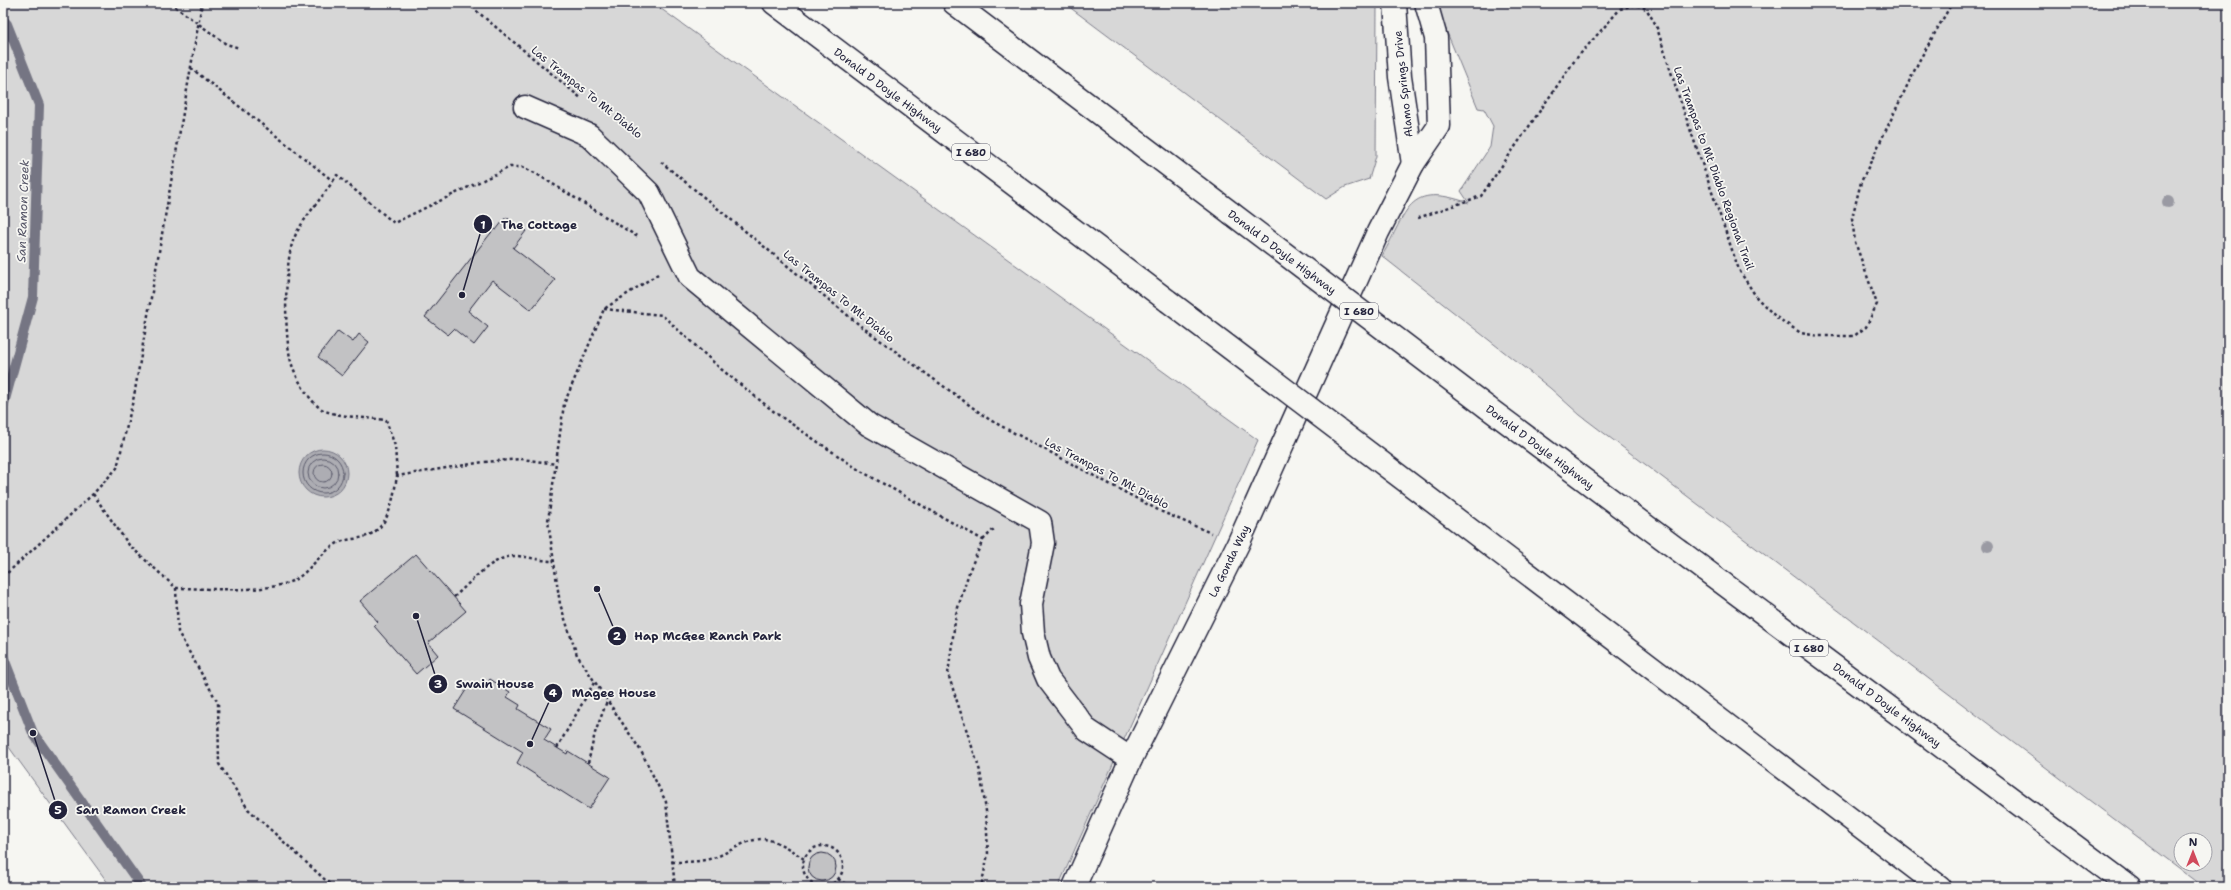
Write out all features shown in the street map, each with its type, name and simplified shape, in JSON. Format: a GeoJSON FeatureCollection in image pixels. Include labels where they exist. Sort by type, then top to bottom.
{"type":"FeatureCollection","features":[{"type":"Feature","properties":{"kind":"main road","name":"Donald D Doyle Highway"},"geometry":{"type":"LineString","coordinates":[[774,3],[1168,300],[1940,887]]}},
{"type":"Feature","properties":{"kind":"main road","name":"Donald D Doyle Highway"},"geometry":{"type":"LineString","coordinates":[[954,3],[1488,408],[2130,887]]}},
{"type":"Feature","properties":{"kind":"main road","name":"Alamo Springs Drive"},"geometry":{"type":"LineString","coordinates":[[1395,3],[1400,78],[1413,164]]}},
{"type":"Feature","properties":{"kind":"main road","name":"Alamo Springs Drive"},"geometry":{"type":"LineString","coordinates":[[1378,232],[1413,164],[1440,126],[1436,38],[1426,3]]}},
{"type":"Feature","properties":{"kind":"main road"},"geometry":{"type":"LineString","coordinates":[[525,107],[589,135],[649,193],[690,277],[869,425],[1040,522],[1042,543],[1031,604],[1033,633],[1039,658],[1048,679],[1087,730],[1131,759]]}},
{"type":"Feature","properties":{"kind":"main road","name":"La Gonda Way"},"geometry":{"type":"LineString","coordinates":[[1076,887],[1131,759],[1238,544],[1378,232]]}},
{"type":"Feature","properties":{"kind":"path"},"geometry":{"type":"LineString","coordinates":[[170,3],[226,44],[240,48]]}},
{"type":"Feature","properties":{"kind":"path"},"geometry":{"type":"LineString","coordinates":[[3,577],[93,494],[117,468],[134,396],[191,68],[197,23],[202,3]]}},
{"type":"Feature","properties":{"kind":"path","name":"Las Trampas To Mt Diablo"},"geometry":{"type":"LineString","coordinates":[[467,3],[584,101]]}},
{"type":"Feature","properties":{"kind":"path","name":"Las Trampas to Mt Diablo Regional Trail"},"geometry":{"type":"LineString","coordinates":[[1378,232],[1481,196],[1575,60],[1620,9],[1634,4],[1641,6],[1650,14],[1656,25],[1680,100],[1739,270],[1758,298],[1776,317],[1801,333],[1819,336],[1854,336],[1866,327],[1878,304],[1855,242],[1852,218],[1861,182],[1919,61],[1952,3]]}},
{"type":"Feature","properties":{"kind":"path"},"geometry":{"type":"LineString","coordinates":[[191,68],[333,181]]}},
{"type":"Feature","properties":{"kind":"path","name":"Las Trampas To Mt Diablo"},"geometry":{"type":"LineString","coordinates":[[655,157],[862,327],[990,420],[1160,510],[1238,544]]}},
{"type":"Feature","properties":{"kind":"path"},"geometry":{"type":"LineString","coordinates":[[93,494],[130,545],[176,588],[272,588],[298,578],[318,558],[340,542],[366,536],[383,525],[393,500],[397,476],[395,446],[386,420],[342,415],[321,408],[305,389],[292,365],[287,336],[288,272],[293,242],[301,226],[338,175],[394,223],[510,167],[522,167],[535,173],[645,241]]}},
{"type":"Feature","properties":{"kind":"path"},"geometry":{"type":"LineString","coordinates":[[675,887],[666,802],[641,751],[576,655],[560,604],[548,521],[564,404],[604,309],[681,258]]}},
{"type":"Feature","properties":{"kind":"path"},"geometry":{"type":"LineString","coordinates":[[604,309],[662,315],[721,368],[777,414],[859,470],[983,540],[970,569],[956,614],[948,674],[980,771],[985,804],[988,854],[981,887]]}},
{"type":"Feature","properties":{"kind":"path"},"geometry":{"type":"LineString","coordinates":[[397,476],[492,461],[522,459],[556,464]]}},
{"type":"Feature","properties":{"kind":"path"},"geometry":{"type":"LineString","coordinates":[[454,596],[496,561],[516,556],[538,561],[554,561]]}},
{"type":"Feature","properties":{"kind":"path"},"geometry":{"type":"LineString","coordinates":[[176,588],[178,632],[218,703],[219,764],[248,809],[333,887]]}},
{"type":"Feature","properties":{"kind":"path"},"geometry":{"type":"LineString","coordinates":[[557,748],[595,681]]}},
{"type":"Feature","properties":{"kind":"path"},"geometry":{"type":"LineString","coordinates":[[588,763],[596,733],[608,701]]}},
{"type":"Feature","properties":{"kind":"path"},"geometry":{"type":"LineString","coordinates":[[672,862],[696,863],[722,854],[738,845],[763,839],[786,846],[804,859]]}},
{"type":"Feature","properties":{"kind":"path"},"geometry":{"type":"LineString","coordinates":[[819,846],[832,847],[841,856],[843,861],[842,874],[838,879],[826,885],[813,883],[804,872],[804,859],[808,853],[819,846]]}},
{"type":"Feature","properties":{"kind":"path"},"geometry":{"type":"LineString","coordinates":[[838,879],[850,887]]}},
{"type":"Feature","properties":{"kind":"shaded area"},"geometry":{"type":"Polygon","coordinates":[[[3,3],[653,3],[1258,440],[1058,887],[111,887],[3,739],[3,3]]]}},
{"type":"Feature","properties":{"kind":"shaded area"},"geometry":{"type":"Polygon","coordinates":[[[1064,3],[1375,3],[1377,6],[1376,156],[1369,179],[1345,187],[1326,199],[1064,3]]]}},
{"type":"Feature","properties":{"kind":"shaded area"},"geometry":{"type":"Polygon","coordinates":[[[1435,3],[2228,3],[2228,887],[2204,887],[2184,872],[2213,872],[2213,832],[2173,832],[2173,864],[1580,415],[1550,388],[1382,256],[1404,214],[1412,204],[1421,198],[1432,196],[1448,197],[1469,203],[1461,191],[1490,147],[1493,126],[1484,109],[1478,108],[1435,3]]]}},
{"type":"Feature","properties":{"kind":"water"},"geometry":{"type":"Polygon","coordinates":[[[318,449],[328,449],[340,456],[347,468],[347,478],[340,490],[328,497],[318,497],[310,493],[303,486],[299,478],[299,468],[303,460],[310,453],[318,449]]]}},
{"type":"Feature","properties":{"kind":"building"},"geometry":{"type":"Polygon","coordinates":[[[506,217],[526,231],[513,248],[555,280],[531,310],[492,280],[468,311],[488,327],[474,345],[454,329],[448,335],[425,317],[494,229],[496,230],[506,217]]]}},
{"type":"Feature","properties":{"kind":"building"},"geometry":{"type":"Polygon","coordinates":[[[338,331],[353,342],[359,334],[369,342],[342,376],[318,357],[338,331]]]}},
{"type":"Feature","properties":{"kind":"building"},"geometry":{"type":"Polygon","coordinates":[[[416,554],[466,611],[428,643],[438,655],[416,674],[374,626],[378,622],[360,601],[416,554]]]}},
{"type":"Feature","properties":{"kind":"building"},"geometry":{"type":"Polygon","coordinates":[[[490,679],[510,692],[507,697],[520,705],[518,709],[551,729],[544,740],[567,754],[568,751],[610,777],[589,809],[517,763],[523,752],[454,709],[471,682],[480,688],[482,684],[485,686],[490,679]]]}},
{"type":"Feature","properties":{"kind":"building"},"geometry":{"type":"Polygon","coordinates":[[[822,853],[832,857],[836,867],[832,877],[822,881],[812,877],[808,867],[812,857],[822,853]]]}},
{"type":"Feature","properties":{"kind":"waterway","name":"San Ramon Creek"},"geometry":{"type":"LineString","coordinates":[[3,20],[7,24],[39,105],[33,297],[3,407]]}},
{"type":"Feature","properties":{"kind":"waterway","name":"San Ramon Creek"},"geometry":{"type":"LineString","coordinates":[[3,656],[33,733],[142,887]]}},
{"type":"Feature","properties":{"kind":"place","name":"The Cottage"},"geometry":{"type":"Point","coordinates":[462,295]}},
{"type":"Feature","properties":{"kind":"place","name":"Hap McGee Ranch Park"},"geometry":{"type":"Point","coordinates":[597,589]}},
{"type":"Feature","properties":{"kind":"place","name":"Swain House"},"geometry":{"type":"Point","coordinates":[416,616]}},
{"type":"Feature","properties":{"kind":"place","name":"San Ramon Creek"},"geometry":{"type":"Point","coordinates":[33,733]}},
{"type":"Feature","properties":{"kind":"place","name":"Magee House"},"geometry":{"type":"Point","coordinates":[530,744]}}]}
